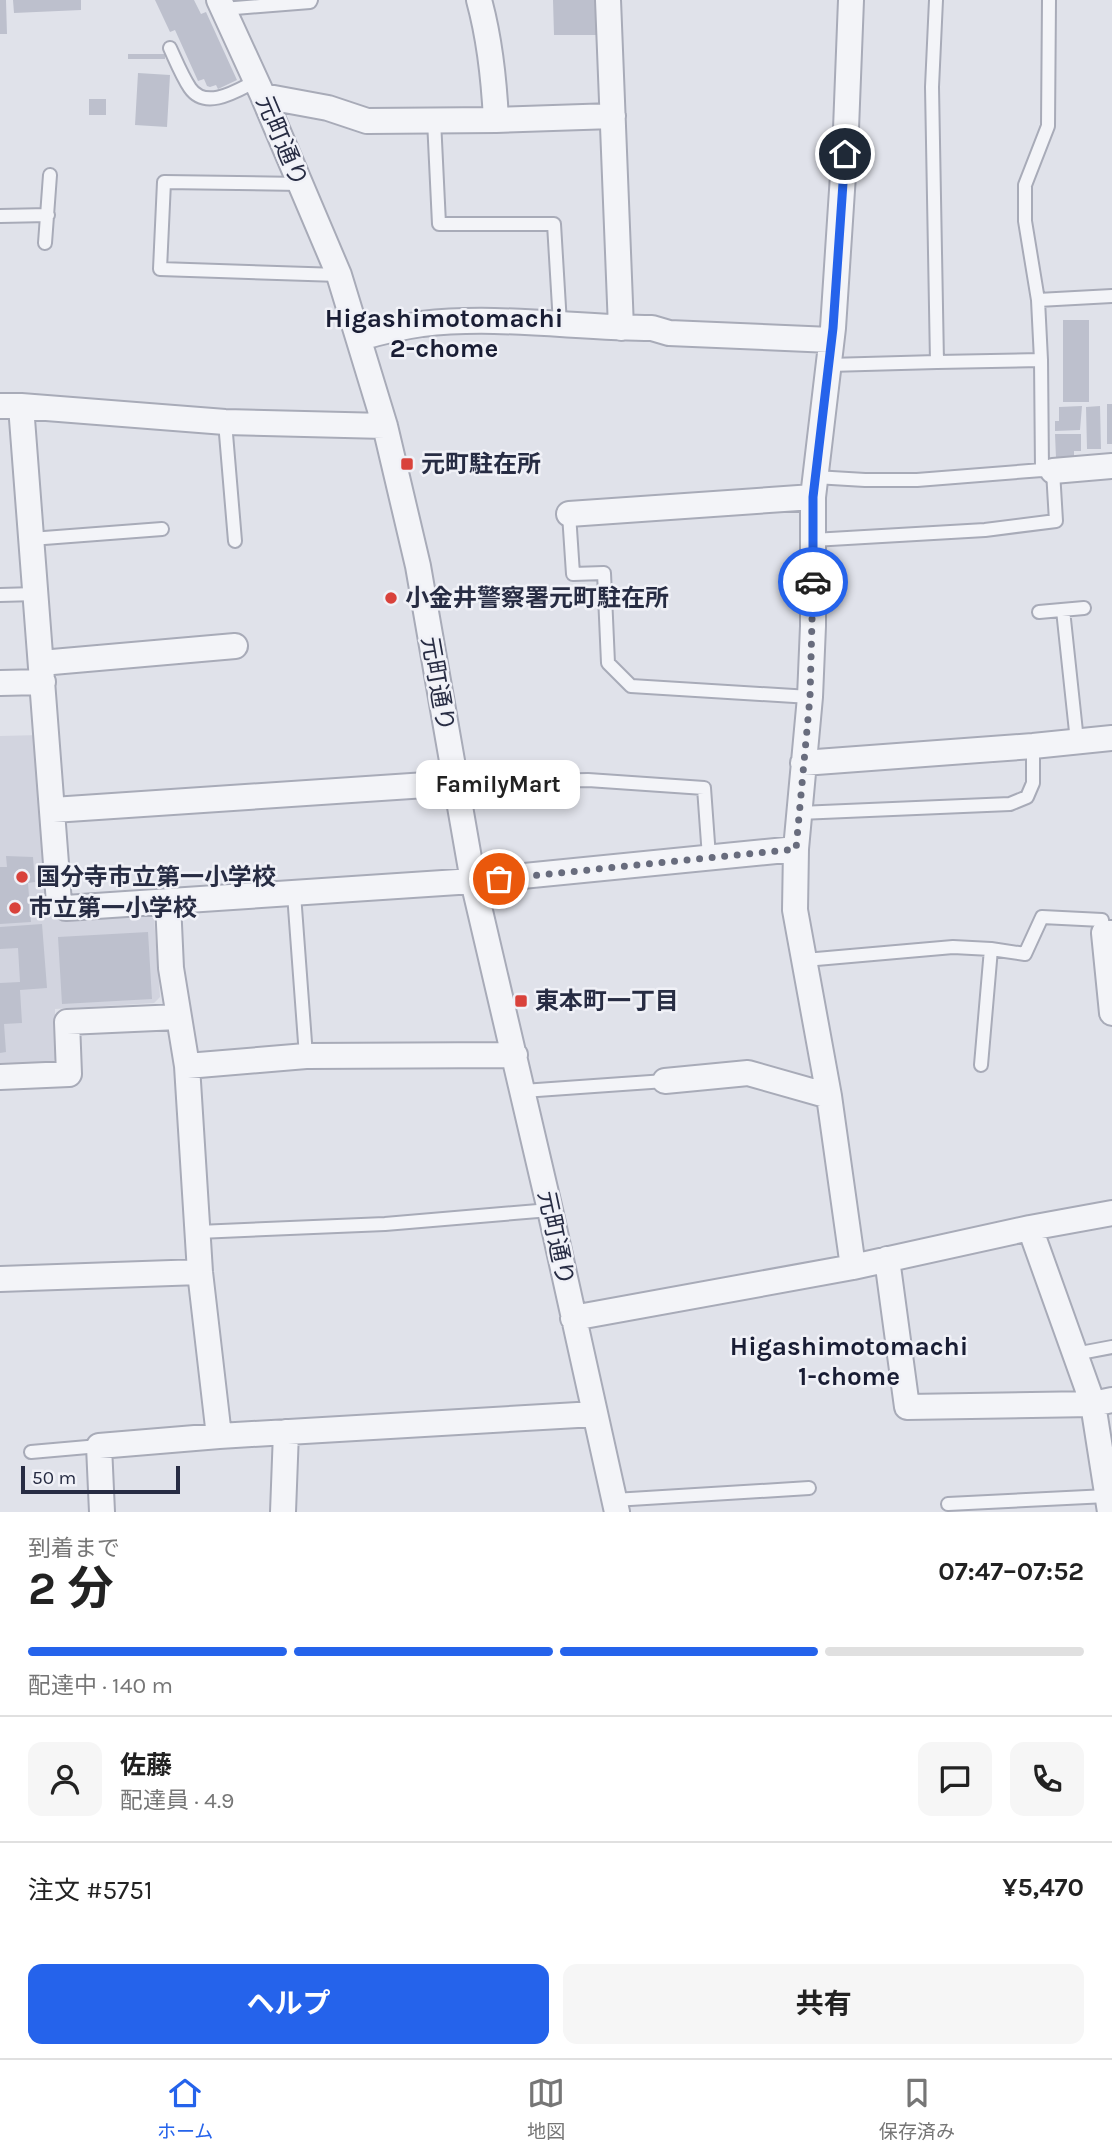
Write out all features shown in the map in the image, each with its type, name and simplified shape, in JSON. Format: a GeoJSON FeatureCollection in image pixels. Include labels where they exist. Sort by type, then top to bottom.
{"type":"FeatureCollection","features":[{"type":"Feature","properties":{"kind":"street"},"geometry":{"type":"LineString","coordinates":[[479,0],[494,77],[496,120]]}},
{"type":"Feature","properties":{"kind":"street"},"geometry":{"type":"LineString","coordinates":[[608,0],[621,328]]}},
{"type":"Feature","properties":{"kind":"street"},"geometry":{"type":"LineString","coordinates":[[851,0],[846,129],[831,340],[814,487],[810,697],[796,849],[795,910],[828,1096],[853,1267]]}},
{"type":"Feature","properties":{"kind":"street","name":"元町通り"},"geometry":{"type":"LineString","coordinates":[[221,4],[260,88],[339,275],[385,426],[418,566],[473,881],[515,1055],[616,1506]]}},
{"type":"Feature","properties":{"kind":"street"},"geometry":{"type":"LineString","coordinates":[[260,88],[367,121],[613,116]]}},
{"type":"Feature","properties":{"kind":"street"},"geometry":{"type":"LineString","coordinates":[[360,338],[424,324],[487,322],[652,328],[668,333],[831,340]]}},
{"type":"Feature","properties":{"kind":"street"},"geometry":{"type":"LineString","coordinates":[[385,426],[225,422],[10,406],[32,539],[59,903],[66,908],[168,903],[473,881],[796,849]]}},
{"type":"Feature","properties":{"kind":"street"},"geometry":{"type":"LineString","coordinates":[[1047,470],[1112,466]]}},
{"type":"Feature","properties":{"kind":"street"},"geometry":{"type":"LineString","coordinates":[[569,514],[814,487]]}},
{"type":"Feature","properties":{"kind":"street"},"geometry":{"type":"LineString","coordinates":[[0,683],[42,672],[235,646]]}},
{"type":"Feature","properties":{"kind":"street"},"geometry":{"type":"LineString","coordinates":[[803,763],[1033,746],[1112,737]]}},
{"type":"Feature","properties":{"kind":"street"},"geometry":{"type":"LineString","coordinates":[[53,810],[456,783]]}},
{"type":"Feature","properties":{"kind":"street"},"geometry":{"type":"LineString","coordinates":[[168,903],[171,968],[187,1066],[201,1272],[219,1436]]}},
{"type":"Feature","properties":{"kind":"street"},"geometry":{"type":"LineString","coordinates":[[1108,933],[1112,1013]]}},
{"type":"Feature","properties":{"kind":"street"},"geometry":{"type":"LineString","coordinates":[[0,1077],[69,1074],[67,1022],[178,1017]]}},
{"type":"Feature","properties":{"kind":"street"},"geometry":{"type":"LineString","coordinates":[[187,1066],[306,1056],[515,1055]]}},
{"type":"Feature","properties":{"kind":"street"},"geometry":{"type":"LineString","coordinates":[[665,1081],[748,1073],[828,1096]]}},
{"type":"Feature","properties":{"kind":"street"},"geometry":{"type":"LineString","coordinates":[[573,1318],[853,1267],[1112,1213]]}},
{"type":"Feature","properties":{"kind":"street"},"geometry":{"type":"LineString","coordinates":[[1030,1228],[1075,1354],[1102,1402],[1109,1504]]}},
{"type":"Feature","properties":{"kind":"street"},"geometry":{"type":"LineString","coordinates":[[887,1259],[908,1407],[1102,1402]]}},
{"type":"Feature","properties":{"kind":"street"},"geometry":{"type":"LineString","coordinates":[[0,1279],[201,1272]]}},
{"type":"Feature","properties":{"kind":"street"},"geometry":{"type":"LineString","coordinates":[[102,1512],[99,1446],[219,1436],[595,1414]]}},
{"type":"Feature","properties":{"kind":"street"},"geometry":{"type":"LineString","coordinates":[[283,1512],[286,1432]]}},
{"type":"Feature","properties":{"kind":"lane"},"geometry":{"type":"LineString","coordinates":[[221,4],[311,0]]}},
{"type":"Feature","properties":{"kind":"lane"},"geometry":{"type":"LineString","coordinates":[[936,0],[932,86],[937,362]]}},
{"type":"Feature","properties":{"kind":"lane"},"geometry":{"type":"LineString","coordinates":[[813,540],[985,530],[1056,521],[1047,470],[1038,300],[1025,221],[1026,185],[1048,126],[1049,0]]}},
{"type":"Feature","properties":{"kind":"lane"},"geometry":{"type":"LineString","coordinates":[[170,48],[191,91],[204,97],[222,97],[260,88]]}},
{"type":"Feature","properties":{"kind":"lane"},"geometry":{"type":"LineString","coordinates":[[434,120],[439,224],[554,224],[560,324]]}},
{"type":"Feature","properties":{"kind":"lane"},"geometry":{"type":"LineString","coordinates":[[45,243],[50,175]]}},
{"type":"Feature","properties":{"kind":"lane"},"geometry":{"type":"LineString","coordinates":[[301,184],[164,182],[160,269],[339,275]]}},
{"type":"Feature","properties":{"kind":"lane"},"geometry":{"type":"LineString","coordinates":[[0,216],[48,215]]}},
{"type":"Feature","properties":{"kind":"lane"},"geometry":{"type":"LineString","coordinates":[[1038,300],[1112,296]]}},
{"type":"Feature","properties":{"kind":"lane"},"geometry":{"type":"LineString","coordinates":[[829,365],[1041,360]]}},
{"type":"Feature","properties":{"kind":"lane"},"geometry":{"type":"LineString","coordinates":[[225,422],[234,541]]}},
{"type":"Feature","properties":{"kind":"lane"},"geometry":{"type":"LineString","coordinates":[[814,487],[864,480],[917,480],[1047,470]]}},
{"type":"Feature","properties":{"kind":"lane"},"geometry":{"type":"LineString","coordinates":[[569,514],[573,574],[604,573],[608,663],[631,686],[810,697]]}},
{"type":"Feature","properties":{"kind":"lane"},"geometry":{"type":"LineString","coordinates":[[32,539],[162,529]]}},
{"type":"Feature","properties":{"kind":"lane"},"geometry":{"type":"LineString","coordinates":[[0,595],[36,594]]}},
{"type":"Feature","properties":{"kind":"lane"},"geometry":{"type":"LineString","coordinates":[[1039,612],[1084,608]]}},
{"type":"Feature","properties":{"kind":"lane"},"geometry":{"type":"LineString","coordinates":[[1063,610],[1077,741]]}},
{"type":"Feature","properties":{"kind":"lane"},"geometry":{"type":"LineString","coordinates":[[799,813],[1010,804],[1027,797],[1033,783],[1033,746]]}},
{"type":"Feature","properties":{"kind":"lane"},"geometry":{"type":"LineString","coordinates":[[456,783],[588,780],[704,788],[709,857]]}},
{"type":"Feature","properties":{"kind":"lane"},"geometry":{"type":"LineString","coordinates":[[295,894],[306,1056]]}},
{"type":"Feature","properties":{"kind":"lane"},"geometry":{"type":"LineString","coordinates":[[805,960],[953,947],[1025,954],[1042,917],[1102,920],[1108,933]]}},
{"type":"Feature","properties":{"kind":"lane"},"geometry":{"type":"LineString","coordinates":[[981,1065],[991,949]]}},
{"type":"Feature","properties":{"kind":"lane"},"geometry":{"type":"LineString","coordinates":[[523,1091],[665,1081]]}},
{"type":"Feature","properties":{"kind":"lane"},"geometry":{"type":"LineString","coordinates":[[198,1232],[385,1224],[550,1210]]}},
{"type":"Feature","properties":{"kind":"lane"},"geometry":{"type":"LineString","coordinates":[[1075,1354],[1112,1347]]}},
{"type":"Feature","properties":{"kind":"lane"},"geometry":{"type":"LineString","coordinates":[[31,1452],[99,1446]]}},
{"type":"Feature","properties":{"kind":"lane"},"geometry":{"type":"LineString","coordinates":[[616,1506],[809,1488]]}},
{"type":"Feature","properties":{"kind":"lane"},"geometry":{"type":"LineString","coordinates":[[947,1504],[1109,1504]]}},
{"type":"Feature","properties":{"kind":"shaded area","name":"国分寺市立第一小学校"},"geometry":{"type":"Polygon","coordinates":[[[40,735],[48,844],[42,850],[46,905],[62,919],[147,914],[154,919],[160,997],[154,1003],[55,1009],[53,1063],[0,1066],[0,736],[40,735]]]}},
{"type":"Feature","properties":{"kind":"building"},"geometry":{"type":"Polygon","coordinates":[[[0,0],[6,0],[7,34],[0,34],[0,0]]]}},
{"type":"Feature","properties":{"kind":"building"},"geometry":{"type":"Polygon","coordinates":[[[13,0],[81,0],[81,10],[14,13],[13,0]]]}},
{"type":"Feature","properties":{"kind":"building"},"geometry":{"type":"Polygon","coordinates":[[[155,0],[194,0],[201,14],[206,12],[237,80],[218,89],[216,85],[207,86],[204,79],[198,81],[175,30],[170,32],[155,0]]]}},
{"type":"Feature","properties":{"kind":"building"},"geometry":{"type":"Polygon","coordinates":[[[553,0],[596,0],[598,35],[554,35],[553,0]]]}},
{"type":"Feature","properties":{"kind":"building"},"geometry":{"type":"Polygon","coordinates":[[[128,54],[165,54],[165,59],[128,59],[128,54]]]}},
{"type":"Feature","properties":{"kind":"building"},"geometry":{"type":"Polygon","coordinates":[[[138,73],[170,75],[167,127],[135,125],[138,73]]]}},
{"type":"Feature","properties":{"kind":"building"},"geometry":{"type":"Polygon","coordinates":[[[89,99],[106,99],[106,115],[89,115],[89,99]]]}},
{"type":"Feature","properties":{"kind":"building"},"geometry":{"type":"Polygon","coordinates":[[[1063,320],[1089,320],[1089,402],[1063,402],[1063,320]]]}},
{"type":"Feature","properties":{"kind":"building"},"geometry":{"type":"Polygon","coordinates":[[[1107,404],[1112,404],[1112,444],[1107,444],[1107,404]]]}},
{"type":"Feature","properties":{"kind":"building"},"geometry":{"type":"Polygon","coordinates":[[[1082,406],[1080,430],[1055,431],[1055,421],[1059,421],[1059,407],[1082,406]]]}},
{"type":"Feature","properties":{"kind":"building"},"geometry":{"type":"Polygon","coordinates":[[[1100,406],[1101,449],[1087,449],[1086,407],[1100,406]]]}},
{"type":"Feature","properties":{"kind":"building"},"geometry":{"type":"Polygon","coordinates":[[[1055,434],[1081,434],[1081,451],[1074,451],[1074,458],[1056,458],[1055,434]]]}},
{"type":"Feature","properties":{"kind":"building"},"geometry":{"type":"Polygon","coordinates":[[[6,856],[33,857],[35,882],[28,883],[31,922],[0,924],[0,867],[7,867],[6,856]]]}},
{"type":"Feature","properties":{"kind":"building"},"geometry":{"type":"Polygon","coordinates":[[[42,924],[47,988],[20,990],[22,1023],[4,1024],[6,1052],[0,1053],[0,983],[20,982],[18,948],[0,949],[0,927],[42,924]]]}},
{"type":"Feature","properties":{"kind":"building"},"geometry":{"type":"Polygon","coordinates":[[[148,932],[152,999],[62,1004],[58,937],[148,932]]]}},
{"type":"Feature","properties":{"kind":"way so far"},"geometry":{"type":"LineString","coordinates":[[499,879],[796,849],[810,697],[813,582]]}},
{"type":"Feature","properties":{"kind":"place","name":"元町駐在所"},"geometry":{"type":"Point","coordinates":[407,464]}},
{"type":"Feature","properties":{"kind":"place","name":"小金井警察署元町駐在所"},"geometry":{"type":"Point","coordinates":[391,598]}},
{"type":"Feature","properties":{"kind":"place","name":"国分寺市立第一小学校"},"geometry":{"type":"Point","coordinates":[22,877]}},
{"type":"Feature","properties":{"kind":"place","name":"FamilyMart"},"geometry":{"type":"Point","coordinates":[499,879]}},
{"type":"Feature","properties":{"kind":"place","name":"市立第一小学校"},"geometry":{"type":"Point","coordinates":[15,908]}},
{"type":"Feature","properties":{"kind":"place","name":"東本町一丁目"},"geometry":{"type":"Point","coordinates":[521,1001]}},
{"type":"Feature","properties":{"kind":"district","name":"Higashimotomachi 2-chome"},"geometry":{"type":"Point","coordinates":[444,333]}},
{"type":"Feature","properties":{"kind":"district","name":"Higashimotomachi 1-chome"},"geometry":{"type":"Point","coordinates":[849,1361]}},
{"type":"Feature","properties":{"kind":"route"},"geometry":{"type":"LineString","coordinates":[[813,582],[813,497],[833,328],[845,154]]}}]}
